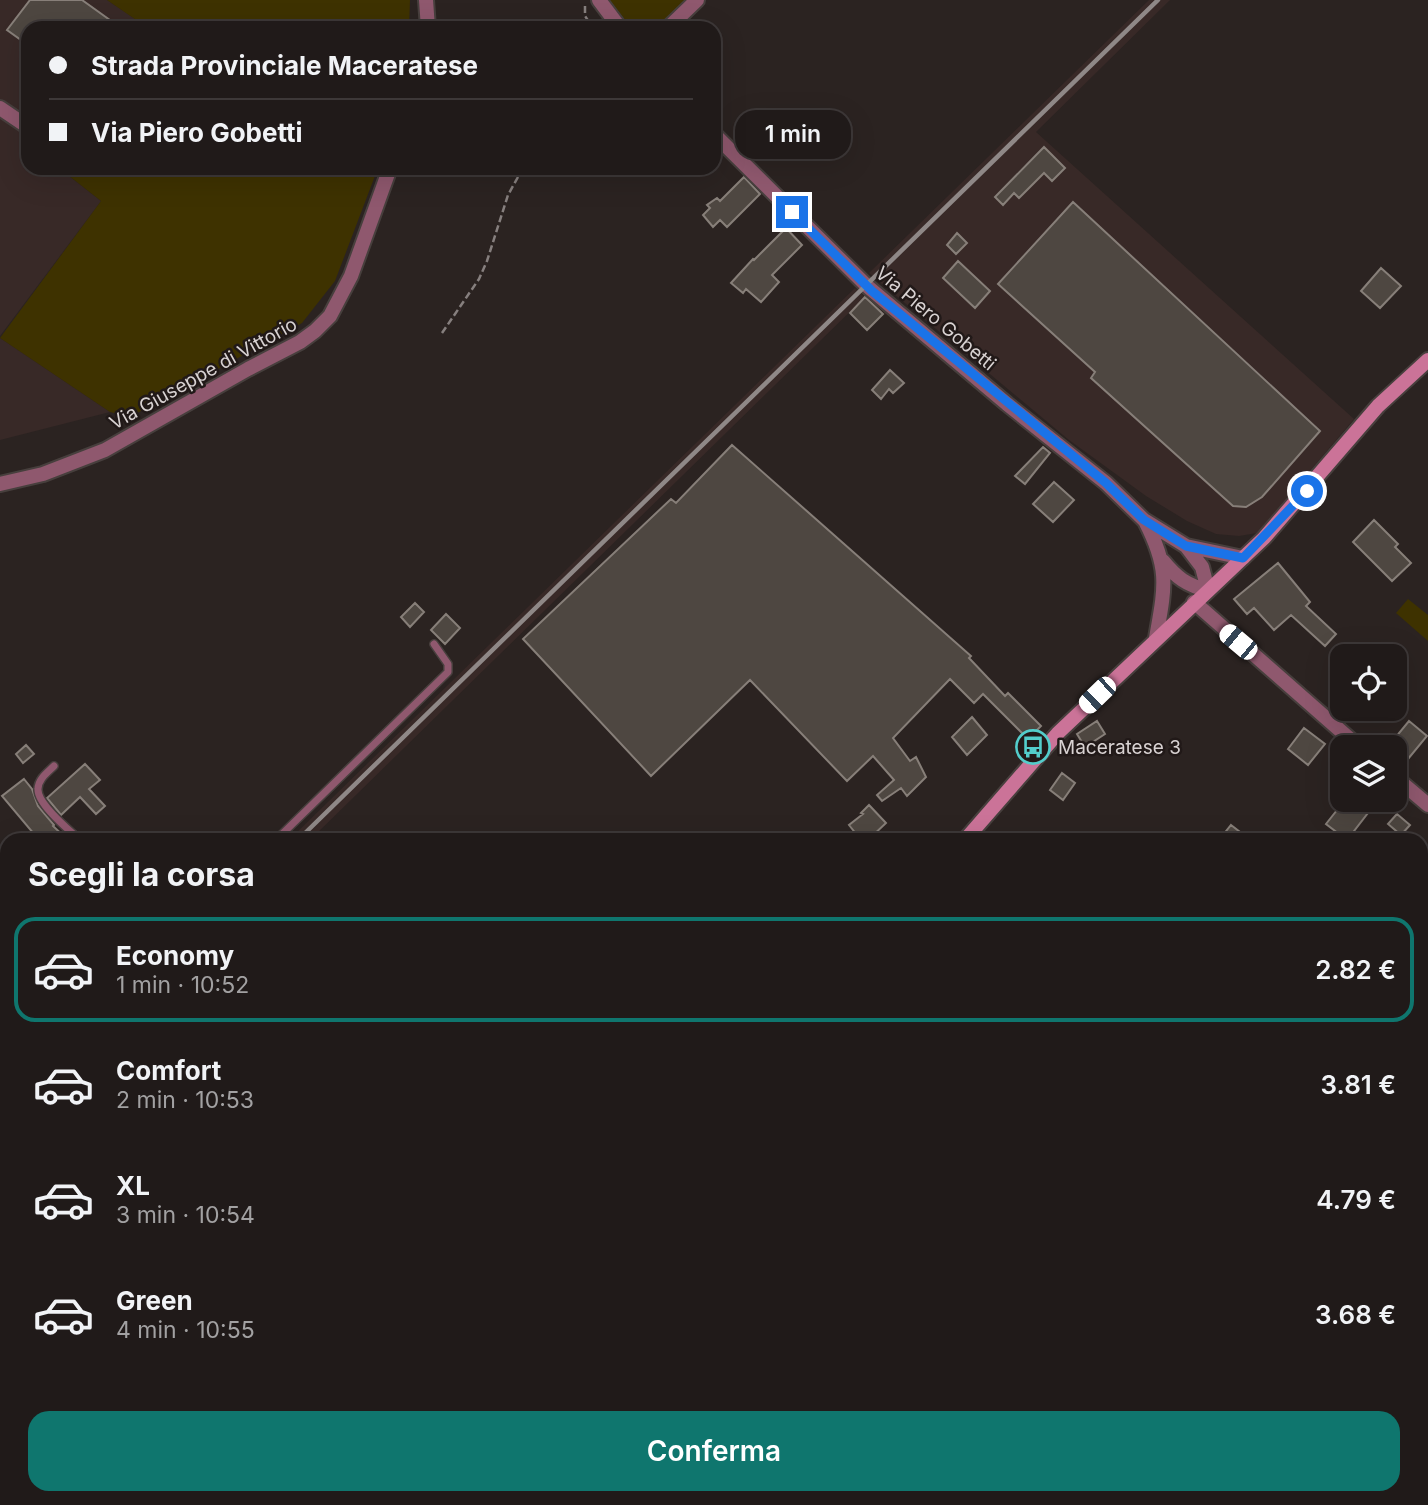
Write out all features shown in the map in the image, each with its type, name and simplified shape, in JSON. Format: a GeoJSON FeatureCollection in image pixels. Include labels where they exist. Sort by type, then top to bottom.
{"type":"FeatureCollection","features":[{"type":"Feature","properties":{"kind":"main road"},"geometry":{"type":"LineString","coordinates":[[971,833],[1058,733],[1243,558],[1307,491],[1378,406],[1428,360]]}},
{"type":"Feature","properties":{"kind":"street"},"geometry":{"type":"LineString","coordinates":[[426,0],[428,21]]}},
{"type":"Feature","properties":{"kind":"street"},"geometry":{"type":"LineString","coordinates":[[599,0],[615,21]]}},
{"type":"Feature","properties":{"kind":"street"},"geometry":{"type":"LineString","coordinates":[[675,21],[697,0]]}},
{"type":"Feature","properties":{"kind":"street"},"geometry":{"type":"LineString","coordinates":[[0,108],[21,122]]}},
{"type":"Feature","properties":{"kind":"street","name":"Via Piero Gobetti"},"geometry":{"type":"LineString","coordinates":[[721,141],[872,291],[1106,483],[1144,520]]}},
{"type":"Feature","properties":{"kind":"street","name":"Via Giuseppe di Vittorio"},"geometry":{"type":"LineString","coordinates":[[0,484],[43,474],[105,450],[300,342],[315,331],[330,316],[351,276],[387,175]]}},
{"type":"Feature","properties":{"kind":"street","name":"Via Giuseppe di Vittorio"},"geometry":{"type":"LineString","coordinates":[[0,490],[18,480]]}},
{"type":"Feature","properties":{"kind":"street"},"geometry":{"type":"LineString","coordinates":[[1144,520],[1186,546],[1243,558]]}},
{"type":"Feature","properties":{"kind":"street"},"geometry":{"type":"LineString","coordinates":[[1144,520],[1163,561],[1176,577],[1185,583],[1208,590]]}},
{"type":"Feature","properties":{"kind":"street"},"geometry":{"type":"LineString","coordinates":[[1186,546],[1202,567],[1208,590]]}},
{"type":"Feature","properties":{"kind":"street"},"geometry":{"type":"LineString","coordinates":[[1156,638],[1164,591],[1163,561]]}},
{"type":"Feature","properties":{"kind":"street"},"geometry":{"type":"LineString","coordinates":[[1194,602],[1345,735]]}},
{"type":"Feature","properties":{"kind":"street"},"geometry":{"type":"LineString","coordinates":[[1407,787],[1428,805]]}},
{"type":"Feature","properties":{"kind":"lane"},"geometry":{"type":"LineString","coordinates":[[283,833],[448,672],[449,664],[434,644]]}},
{"type":"Feature","properties":{"kind":"lane"},"geometry":{"type":"LineString","coordinates":[[54,766],[40,780],[40,799],[73,833]]}},
{"type":"Feature","properties":{"kind":"path"},"geometry":{"type":"LineString","coordinates":[[588,21],[584,16],[584,7],[589,0]]}},
{"type":"Feature","properties":{"kind":"path"},"geometry":{"type":"LineString","coordinates":[[442,333],[483,270],[508,195],[519,175]]}},
{"type":"Feature","properties":{"kind":"shaded area"},"geometry":{"type":"Polygon","coordinates":[[[0,0],[107,0],[138,21],[21,21],[21,175],[68,175],[101,201],[0,336],[0,0]]]}},
{"type":"Feature","properties":{"kind":"shaded area"},"geometry":{"type":"Polygon","coordinates":[[[107,0],[410,0],[409,21],[138,21],[107,0]]]}},
{"type":"Feature","properties":{"kind":"shaded area"},"geometry":{"type":"Polygon","coordinates":[[[609,0],[690,0],[669,21],[626,21],[609,0]]]}},
{"type":"Feature","properties":{"kind":"shaded area"},"geometry":{"type":"Polygon","coordinates":[[[1149,0],[1170,0],[1036,132],[1354,419],[1257,533],[1239,536],[1216,534],[1187,521],[1146,496],[1069,440],[869,273],[1149,0]]]}},
{"type":"Feature","properties":{"kind":"shaded area"},"geometry":{"type":"Polygon","coordinates":[[[68,175],[375,175],[335,281],[302,323],[130,417],[110,412],[0,338],[101,201],[68,175]]]}},
{"type":"Feature","properties":{"kind":"shaded area"},"geometry":{"type":"Polygon","coordinates":[[[855,288],[865,297],[317,833],[296,833],[855,288]]]}},
{"type":"Feature","properties":{"kind":"shaded area"},"geometry":{"type":"Polygon","coordinates":[[[0,338],[110,412],[0,440],[0,338]]]}},
{"type":"Feature","properties":{"kind":"shaded area"},"geometry":{"type":"Polygon","coordinates":[[[1408,599],[1428,615],[1428,641],[1396,613],[1408,599]]]}},
{"type":"Feature","properties":{"kind":"building"},"geometry":{"type":"Polygon","coordinates":[[[30,0],[82,0],[111,21],[21,21],[21,40],[7,30],[30,0]]]}},
{"type":"Feature","properties":{"kind":"building"},"geometry":{"type":"Polygon","coordinates":[[[1044,147],[1065,168],[1052,181],[1044,173],[1019,198],[1014,193],[1003,205],[995,197],[1044,147]]]}},
{"type":"Feature","properties":{"kind":"building"},"geometry":{"type":"Polygon","coordinates":[[[744,177],[760,194],[727,227],[720,220],[713,227],[703,215],[710,208],[707,205],[717,198],[720,201],[744,177]]]}},
{"type":"Feature","properties":{"kind":"building"},"geometry":{"type":"Polygon","coordinates":[[[1073,202],[1320,431],[1262,497],[1246,507],[1233,506],[1091,378],[1095,372],[998,284],[1073,202]]]}},
{"type":"Feature","properties":{"kind":"building"},"geometry":{"type":"Polygon","coordinates":[[[786,228],[802,245],[772,275],[779,282],[761,302],[746,289],[743,293],[731,283],[786,228]]]}},
{"type":"Feature","properties":{"kind":"building"},"geometry":{"type":"Polygon","coordinates":[[[957,233],[967,243],[956,254],[947,245],[957,233]]]}},
{"type":"Feature","properties":{"kind":"building"},"geometry":{"type":"Polygon","coordinates":[[[958,261],[990,291],[975,308],[943,278],[958,261]]]}},
{"type":"Feature","properties":{"kind":"building"},"geometry":{"type":"Polygon","coordinates":[[[1381,268],[1401,286],[1380,308],[1361,291],[1381,268]]]}},
{"type":"Feature","properties":{"kind":"building"},"geometry":{"type":"Polygon","coordinates":[[[865,297],[883,314],[867,330],[850,313],[865,297]]]}},
{"type":"Feature","properties":{"kind":"building"},"geometry":{"type":"Polygon","coordinates":[[[890,370],[904,383],[893,393],[889,389],[881,399],[872,390],[890,370]]]}},
{"type":"Feature","properties":{"kind":"building"},"geometry":{"type":"Polygon","coordinates":[[[732,445],[971,656],[969,658],[1005,696],[1008,693],[1041,726],[1028,739],[983,694],[974,703],[950,679],[893,738],[910,761],[916,757],[926,777],[907,796],[901,788],[882,801],[877,795],[894,780],[873,756],[847,781],[750,680],[651,776],[523,639],[671,499],[676,503],[732,445]]]}},
{"type":"Feature","properties":{"kind":"building"},"geometry":{"type":"Polygon","coordinates":[[[1043,447],[1050,453],[1025,484],[1015,476],[1043,447]]]}},
{"type":"Feature","properties":{"kind":"building"},"geometry":{"type":"Polygon","coordinates":[[[1054,482],[1074,500],[1053,522],[1033,504],[1054,482]]]}},
{"type":"Feature","properties":{"kind":"building"},"geometry":{"type":"Polygon","coordinates":[[[1374,520],[1398,544],[1395,547],[1411,563],[1392,581],[1353,542],[1374,520]]]}},
{"type":"Feature","properties":{"kind":"building"},"geometry":{"type":"Polygon","coordinates":[[[1278,563],[1310,602],[1306,606],[1336,634],[1325,646],[1291,615],[1274,630],[1254,608],[1247,614],[1234,599],[1278,563]]]}},
{"type":"Feature","properties":{"kind":"building"},"geometry":{"type":"Polygon","coordinates":[[[415,603],[424,612],[410,627],[401,617],[415,603]]]}},
{"type":"Feature","properties":{"kind":"building"},"geometry":{"type":"Polygon","coordinates":[[[446,614],[460,628],[445,644],[431,630],[446,614]]]}},
{"type":"Feature","properties":{"kind":"building"},"geometry":{"type":"Polygon","coordinates":[[[972,717],[987,735],[967,755],[952,737],[972,717]]]}},
{"type":"Feature","properties":{"kind":"building"},"geometry":{"type":"Polygon","coordinates":[[[1097,721],[1105,734],[1085,747],[1077,734],[1097,721]]]}},
{"type":"Feature","properties":{"kind":"building"},"geometry":{"type":"Polygon","coordinates":[[[1409,721],[1427,736],[1408,759],[1407,735],[1397,735],[1409,721]]]}},
{"type":"Feature","properties":{"kind":"building"},"geometry":{"type":"Polygon","coordinates":[[[1304,728],[1325,744],[1308,765],[1288,749],[1304,728]]]}},
{"type":"Feature","properties":{"kind":"building"},"geometry":{"type":"Polygon","coordinates":[[[26,745],[34,754],[23,763],[16,754],[26,745]]]}},
{"type":"Feature","properties":{"kind":"building"},"geometry":{"type":"Polygon","coordinates":[[[85,764],[100,780],[89,789],[105,806],[96,814],[80,797],[61,815],[47,798],[85,764]]]}},
{"type":"Feature","properties":{"kind":"building"},"geometry":{"type":"Polygon","coordinates":[[[1062,773],[1075,783],[1063,800],[1050,790],[1062,773]]]}},
{"type":"Feature","properties":{"kind":"building"},"geometry":{"type":"Polygon","coordinates":[[[24,779],[32,789],[38,806],[60,833],[33,833],[2,796],[24,779]]]}},
{"type":"Feature","properties":{"kind":"building"},"geometry":{"type":"Polygon","coordinates":[[[869,805],[886,823],[875,833],[855,833],[849,825],[863,814],[861,813],[869,805]]]}},
{"type":"Feature","properties":{"kind":"building"},"geometry":{"type":"Polygon","coordinates":[[[1336,812],[1369,812],[1352,833],[1338,833],[1326,824],[1336,812]]]}},
{"type":"Feature","properties":{"kind":"building"},"geometry":{"type":"Polygon","coordinates":[[[1397,814],[1410,825],[1403,833],[1399,833],[1388,824],[1397,814]]]}},
{"type":"Feature","properties":{"kind":"building"},"geometry":{"type":"Polygon","coordinates":[[[1231,825],[1240,832],[1239,833],[1225,833],[1231,825]]]}},
{"type":"Feature","properties":{"kind":"railway"},"geometry":{"type":"LineString","coordinates":[[305,833],[1158,0]]}},
{"type":"Feature","properties":{"kind":"place","name":"Maceratese 3"},"geometry":{"type":"Point","coordinates":[1033,747]}},
{"type":"Feature","properties":{"kind":"route"},"geometry":{"type":"LineString","coordinates":[[792,212],[872,291],[1106,483],[1144,520],[1186,546],[1243,558],[1307,491]]}}]}
